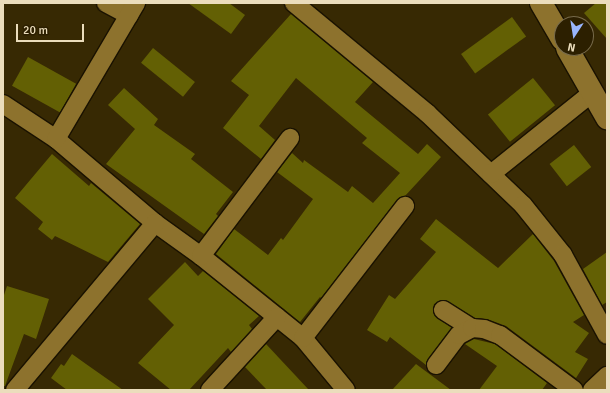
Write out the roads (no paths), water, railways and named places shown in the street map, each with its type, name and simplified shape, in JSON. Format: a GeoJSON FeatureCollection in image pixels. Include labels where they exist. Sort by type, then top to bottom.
{"type":"FeatureCollection","features":[{"type":"Feature","properties":{"kind":"street"},"geometry":{"type":"LineString","coordinates":[[56,139],[132,9],[106,3]]}},
{"type":"Feature","properties":{"kind":"street"},"geometry":{"type":"LineString","coordinates":[[294,3],[427,113],[523,204],[563,255],[607,335]]}},
{"type":"Feature","properties":{"kind":"street"},"geometry":{"type":"LineString","coordinates":[[541,3],[554,25]]}},
{"type":"Feature","properties":{"kind":"street"},"geometry":{"type":"LineString","coordinates":[[572,56],[607,118]]}},
{"type":"Feature","properties":{"kind":"street"},"geometry":{"type":"LineString","coordinates":[[491,174],[593,92]]}},
{"type":"Feature","properties":{"kind":"street"},"geometry":{"type":"LineString","coordinates":[[3,104],[56,139],[155,223],[201,256],[303,338],[346,390]]}},
{"type":"Feature","properties":{"kind":"street"},"geometry":{"type":"LineString","coordinates":[[201,256],[290,138]]}},
{"type":"Feature","properties":{"kind":"street"},"geometry":{"type":"LineString","coordinates":[[303,338],[405,206]]}},
{"type":"Feature","properties":{"kind":"street"},"geometry":{"type":"LineString","coordinates":[[15,390],[155,223]]}},
{"type":"Feature","properties":{"kind":"street"},"geometry":{"type":"LineString","coordinates":[[443,310],[472,328],[484,329],[500,335],[574,390]]}},
{"type":"Feature","properties":{"kind":"street"},"geometry":{"type":"LineString","coordinates":[[210,390],[277,317]]}},
{"type":"Feature","properties":{"kind":"street"},"geometry":{"type":"LineString","coordinates":[[436,365],[459,335],[472,328]]}},
{"type":"Feature","properties":{"kind":"street"},"geometry":{"type":"LineString","coordinates":[[592,390],[607,376]]}}]}
